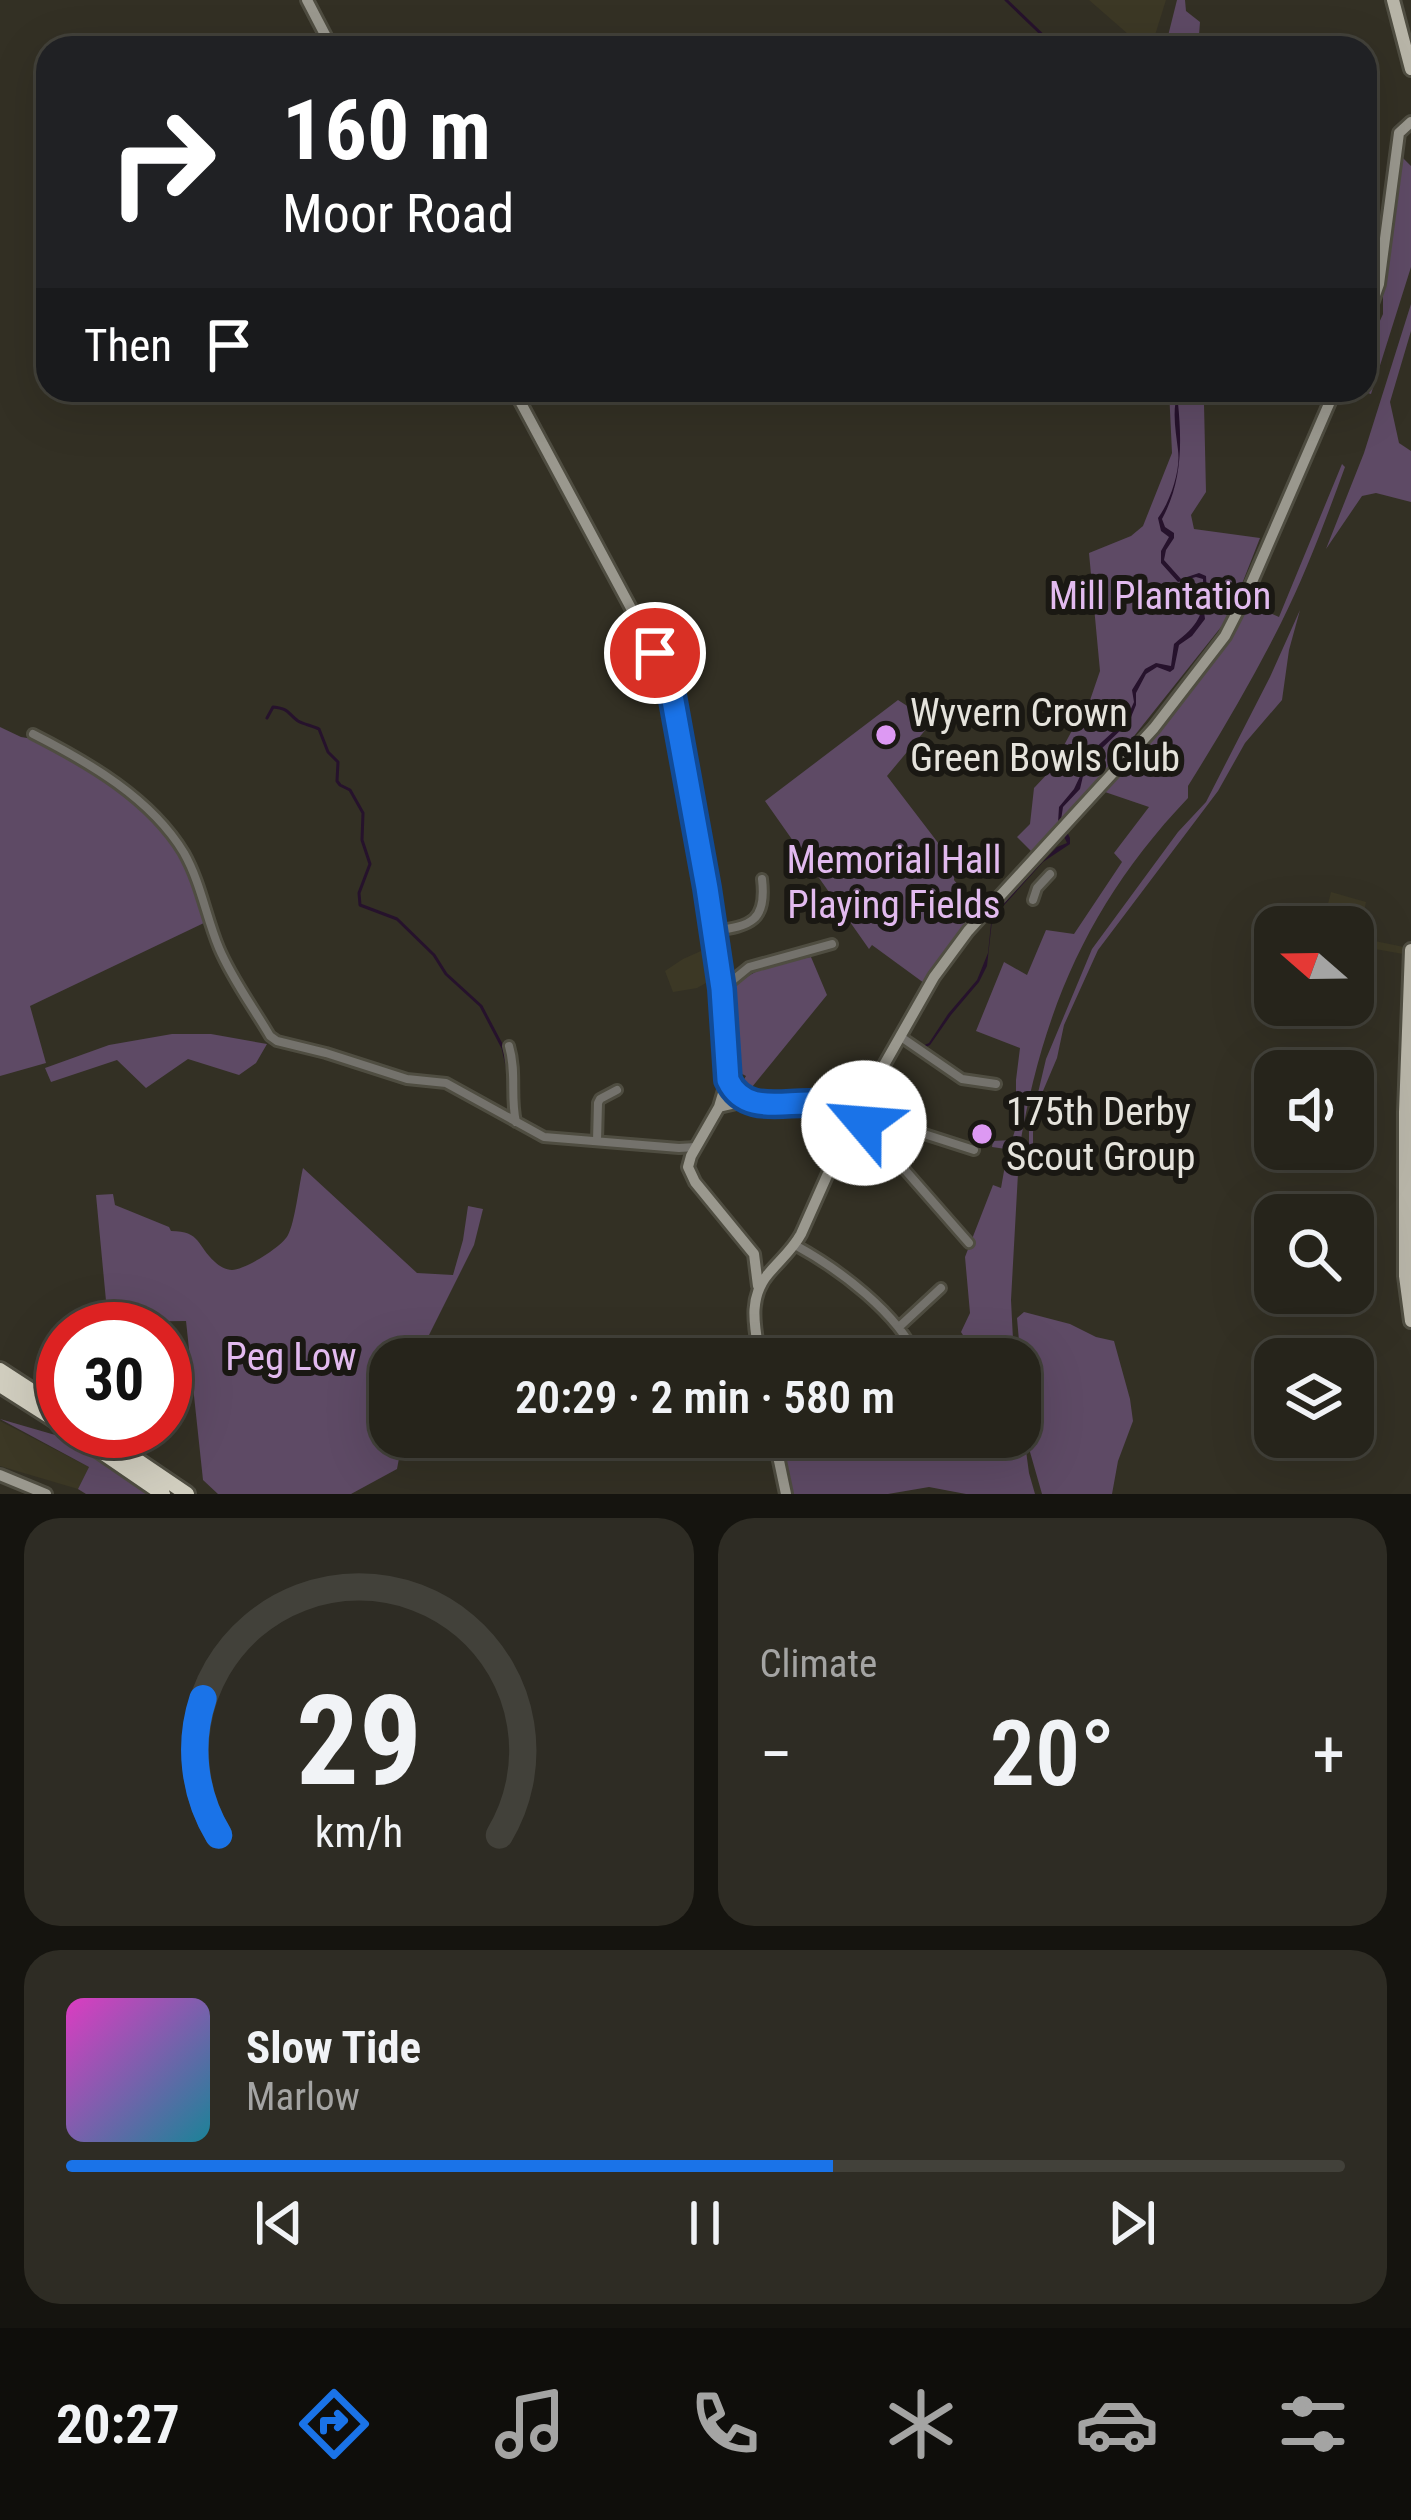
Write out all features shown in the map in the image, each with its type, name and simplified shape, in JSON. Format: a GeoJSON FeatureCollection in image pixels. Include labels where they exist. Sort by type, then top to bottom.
{"type":"FeatureCollection","features":[{"type":"Feature","properties":{"kind":"highway"},"geometry":{"type":"LineString","coordinates":[[0,1370],[36,1393]]}},
{"type":"Feature","properties":{"kind":"highway"},"geometry":{"type":"LineString","coordinates":[[0,1385],[36,1408]]}},
{"type":"Feature","properties":{"kind":"highway"},"geometry":{"type":"LineString","coordinates":[[110,1458],[163,1494]]}},
{"type":"Feature","properties":{"kind":"highway"},"geometry":{"type":"LineString","coordinates":[[134,1458],[187,1494]]}},
{"type":"Feature","properties":{"kind":"main road"},"geometry":{"type":"LineString","coordinates":[[1393,0],[1411,69]]}},
{"type":"Feature","properties":{"kind":"main road"},"geometry":{"type":"LineString","coordinates":[[1411,950],[1405,1276],[1411,1321]]}},
{"type":"Feature","properties":{"kind":"street"},"geometry":{"type":"LineString","coordinates":[[307,0],[326,36]]}},
{"type":"Feature","properties":{"kind":"street"},"geometry":{"type":"LineString","coordinates":[[1377,287],[1399,133],[1411,122]]}},
{"type":"Feature","properties":{"kind":"street"},"geometry":{"type":"LineString","coordinates":[[520,402],[665,674],[714,931],[728,1080],[745,1102]]}},
{"type":"Feature","properties":{"kind":"street"},"geometry":{"type":"LineString","coordinates":[[758,1286],[795,1245],[846,1133],[848,1116],[861,1106],[949,956],[986,909],[1030,878],[1060,832],[1154,728],[1225,636],[1330,402]]}},
{"type":"Feature","properties":{"kind":"street"},"geometry":{"type":"LineString","coordinates":[[33,734],[112,781],[170,834],[194,873],[219,947],[256,1014],[277,1041],[407,1079],[446,1082],[544,1137],[696,1147]]}},
{"type":"Feature","properties":{"kind":"street"},"geometry":{"type":"LineString","coordinates":[[1030,878],[1050,874]]}},
{"type":"Feature","properties":{"kind":"street"},"geometry":{"type":"LineString","coordinates":[[1030,878],[1033,900]]}},
{"type":"Feature","properties":{"kind":"street"},"geometry":{"type":"LineString","coordinates":[[714,931],[751,921],[762,908],[762,884],[778,887]]}},
{"type":"Feature","properties":{"kind":"street"},"geometry":{"type":"LineString","coordinates":[[722,989],[749,967],[832,944]]}},
{"type":"Feature","properties":{"kind":"street"},"geometry":{"type":"LineString","coordinates":[[901,1037],[962,1079],[996,1084]]}},
{"type":"Feature","properties":{"kind":"street"},"geometry":{"type":"LineString","coordinates":[[509,1046],[517,1123]]}},
{"type":"Feature","properties":{"kind":"street"},"geometry":{"type":"LineString","coordinates":[[690,1172],[688,1162],[719,1107],[728,1080]]}},
{"type":"Feature","properties":{"kind":"street"},"geometry":{"type":"LineString","coordinates":[[597,1141],[598,1103],[616,1090]]}},
{"type":"Feature","properties":{"kind":"street"},"geometry":{"type":"LineString","coordinates":[[497,1113],[513,1099]]}},
{"type":"Feature","properties":{"kind":"street"},"geometry":{"type":"LineString","coordinates":[[719,1107],[745,1102],[826,1104],[848,1116]]}},
{"type":"Feature","properties":{"kind":"street"},"geometry":{"type":"LineString","coordinates":[[846,1133],[859,1130],[864,1123],[861,1106]]}},
{"type":"Feature","properties":{"kind":"street"},"geometry":{"type":"LineString","coordinates":[[864,1123],[921,1133],[974,1150]]}},
{"type":"Feature","properties":{"kind":"street"},"geometry":{"type":"LineString","coordinates":[[864,1123],[969,1244]]}},
{"type":"Feature","properties":{"kind":"street"},"geometry":{"type":"LineString","coordinates":[[668,1148],[743,1244],[775,1266]]}},
{"type":"Feature","properties":{"kind":"street"},"geometry":{"type":"LineString","coordinates":[[795,1245],[832,1269],[906,1338]]}},
{"type":"Feature","properties":{"kind":"street"},"geometry":{"type":"LineString","coordinates":[[754,1254],[758,1338]]}},
{"type":"Feature","properties":{"kind":"street"},"geometry":{"type":"LineString","coordinates":[[899,1327],[932,1305],[941,1288]]}},
{"type":"Feature","properties":{"kind":"street"},"geometry":{"type":"LineString","coordinates":[[778,1458],[786,1494]]}},
{"type":"Feature","properties":{"kind":"street"},"geometry":{"type":"LineString","coordinates":[[0,1474],[46,1494]]}},
{"type":"Feature","properties":{"kind":"shaded area"},"geometry":{"type":"Polygon","coordinates":[[[1089,0],[1166,0],[1155,36],[1130,36],[1089,0]]]}},
{"type":"Feature","properties":{"kind":"shaded area"},"geometry":{"type":"Polygon","coordinates":[[[1178,402],[1179,463],[1174,491],[1162,519],[1174,538],[1164,560],[1181,579],[1199,573],[1206,576],[1205,619],[1179,645],[1174,669],[1157,667],[1146,674],[1129,722],[1095,755],[1080,789],[1063,807],[1061,820],[1070,844],[1043,862],[996,914],[987,966],[979,982],[922,1049],[977,980],[988,953],[992,914],[1057,847],[1067,843],[1058,823],[1059,807],[1074,789],[1092,751],[1126,720],[1134,702],[1132,690],[1145,669],[1156,663],[1171,666],[1174,644],[1199,616],[1203,579],[1178,582],[1161,563],[1169,537],[1161,531],[1158,518],[1178,467],[1178,402]]]}},
{"type":"Feature","properties":{"kind":"shaded area"},"geometry":{"type":"Polygon","coordinates":[[[1331,892],[1366,902],[1365,906],[1327,906],[1331,892]]]}},
{"type":"Feature","properties":{"kind":"shaded area"},"geometry":{"type":"Polygon","coordinates":[[[1374,941],[1404,947],[1403,954],[1374,949],[1374,941]]]}},
{"type":"Feature","properties":{"kind":"shaded area"},"geometry":{"type":"Polygon","coordinates":[[[710,947],[715,978],[697,988],[673,992],[665,971],[710,947]]]}},
{"type":"Feature","properties":{"kind":"shaded area"},"geometry":{"type":"Polygon","coordinates":[[[0,1421],[36,1440],[36,1458],[72,1458],[89,1467],[78,1489],[0,1466],[0,1421]]]}},
{"type":"Feature","properties":{"kind":"green space"},"geometry":{"type":"Polygon","coordinates":[[[1177,0],[1185,0],[1186,11],[1200,22],[1199,36],[1168,36],[1177,0]]]}},
{"type":"Feature","properties":{"kind":"green space"},"geometry":{"type":"Polygon","coordinates":[[[1402,157],[1411,166],[1411,267],[1377,375],[1383,282],[1402,157]]]}},
{"type":"Feature","properties":{"kind":"green space"},"geometry":{"type":"Polygon","coordinates":[[[1411,304],[1411,331],[1390,402],[1399,443],[1411,451],[1411,502],[1376,493],[1362,496],[1326,549],[1364,453],[1411,304]]]}},
{"type":"Feature","properties":{"kind":"green space","name":"Mill Plantation"},"geometry":{"type":"Polygon","coordinates":[[[1170,402],[1204,402],[1206,492],[1191,515],[1194,529],[1260,538],[1229,617],[1034,854],[1017,837],[1030,824],[1034,788],[1050,771],[1087,709],[1100,671],[1089,553],[1143,526],[1172,453],[1170,402]]]}},
{"type":"Feature","properties":{"kind":"green space"},"geometry":{"type":"Polygon","coordinates":[[[1342,464],[1338,487],[1290,604],[1188,786],[1188,798],[1123,877],[1075,961],[1041,1051],[1019,1151],[992,1147],[993,1141],[1012,1140],[1016,1127],[1020,1048],[976,1031],[1004,962],[1027,975],[1046,930],[1074,934],[1122,862],[1114,853],[1149,807],[1102,791],[1200,679],[1249,604],[1279,617],[1342,464]]]}},
{"type":"Feature","properties":{"kind":"green space"},"geometry":{"type":"Polygon","coordinates":[[[1300,610],[1282,700],[1245,743],[1218,791],[1098,950],[1064,1025],[1029,1147],[1046,1059],[1092,949],[1178,832],[1206,802],[1300,610]]]}},
{"type":"Feature","properties":{"kind":"green space","name":"Memorial Hall Playing Fields"},"geometry":{"type":"Polygon","coordinates":[[[898,700],[932,722],[887,776],[955,865],[954,880],[976,908],[924,983],[872,945],[869,949],[765,801],[898,700]]]}},
{"type":"Feature","properties":{"kind":"green space"},"geometry":{"type":"Polygon","coordinates":[[[0,727],[83,766],[178,843],[206,922],[30,1006],[46,1063],[0,1076],[0,727]]]}},
{"type":"Feature","properties":{"kind":"green space"},"geometry":{"type":"Polygon","coordinates":[[[811,957],[827,995],[752,1087],[743,1081],[746,1076],[731,1068],[728,992],[757,971],[811,957]]]}},
{"type":"Feature","properties":{"kind":"green space"},"geometry":{"type":"Polygon","coordinates":[[[172,1034],[211,1034],[267,1044],[256,1063],[239,1075],[188,1059],[146,1088],[117,1060],[51,1082],[45,1068],[109,1045],[172,1034]]]}},
{"type":"Feature","properties":{"kind":"green space"},"geometry":{"type":"Polygon","coordinates":[[[1007,1154],[1019,1155],[1013,1338],[965,1338],[961,1332],[970,1313],[965,1257],[993,1185],[1001,1188],[1007,1154]]]}},
{"type":"Feature","properties":{"kind":"green space","name":"Peg Low"},"geometry":{"type":"Polygon","coordinates":[[[303,1168],[417,1273],[453,1275],[468,1206],[483,1209],[474,1245],[428,1338],[369,1338],[369,1458],[399,1458],[397,1469],[351,1494],[218,1494],[203,1480],[192,1377],[192,1302],[106,1302],[96,1195],[113,1194],[115,1205],[188,1234],[217,1263],[232,1270],[279,1245],[295,1213],[303,1168]]]}},
{"type":"Feature","properties":{"kind":"green space"},"geometry":{"type":"Polygon","coordinates":[[[1024,1312],[1114,1341],[1133,1421],[1112,1494],[1042,1494],[1032,1458],[1041,1458],[1041,1338],[1019,1338],[1017,1318],[1024,1312]]]}},
{"type":"Feature","properties":{"kind":"green space"},"geometry":{"type":"Polygon","coordinates":[[[0,1419],[36,1429],[36,1438],[0,1419]]]}},
{"type":"Feature","properties":{"kind":"green space"},"geometry":{"type":"Polygon","coordinates":[[[72,1458],[100,1458],[152,1494],[86,1494],[78,1489],[89,1467],[72,1458]]]}},
{"type":"Feature","properties":{"kind":"green space"},"geometry":{"type":"Polygon","coordinates":[[[1027,1458],[1035,1494],[966,1494],[929,1487],[888,1494],[791,1494],[784,1460],[1027,1458]]]}},
{"type":"Feature","properties":{"kind":"waterway"},"geometry":{"type":"LineString","coordinates":[[1006,0],[1044,36]]}},
{"type":"Feature","properties":{"kind":"waterway"},"geometry":{"type":"LineString","coordinates":[[267,718],[273,707],[278,708],[319,729],[328,752],[338,762],[337,781],[350,790],[363,813],[362,840],[370,864],[359,893],[360,905],[397,919],[481,1006],[503,1048],[508,1070]]}},
{"type":"Feature","properties":{"kind":"place","name":"Wyvern Crown Green Bowls Club"},"geometry":{"type":"Point","coordinates":[886,735]}},
{"type":"Feature","properties":{"kind":"place","name":"175th Derby Scout Group"},"geometry":{"type":"Point","coordinates":[982,1134]}},
{"type":"Feature","properties":{"kind":"route"},"geometry":{"type":"LineString","coordinates":[[655,653],[672,695],[707,888],[722,989],[728,1080],[745,1102],[826,1104],[848,1116],[861,1106],[864,1123]]}}]}
